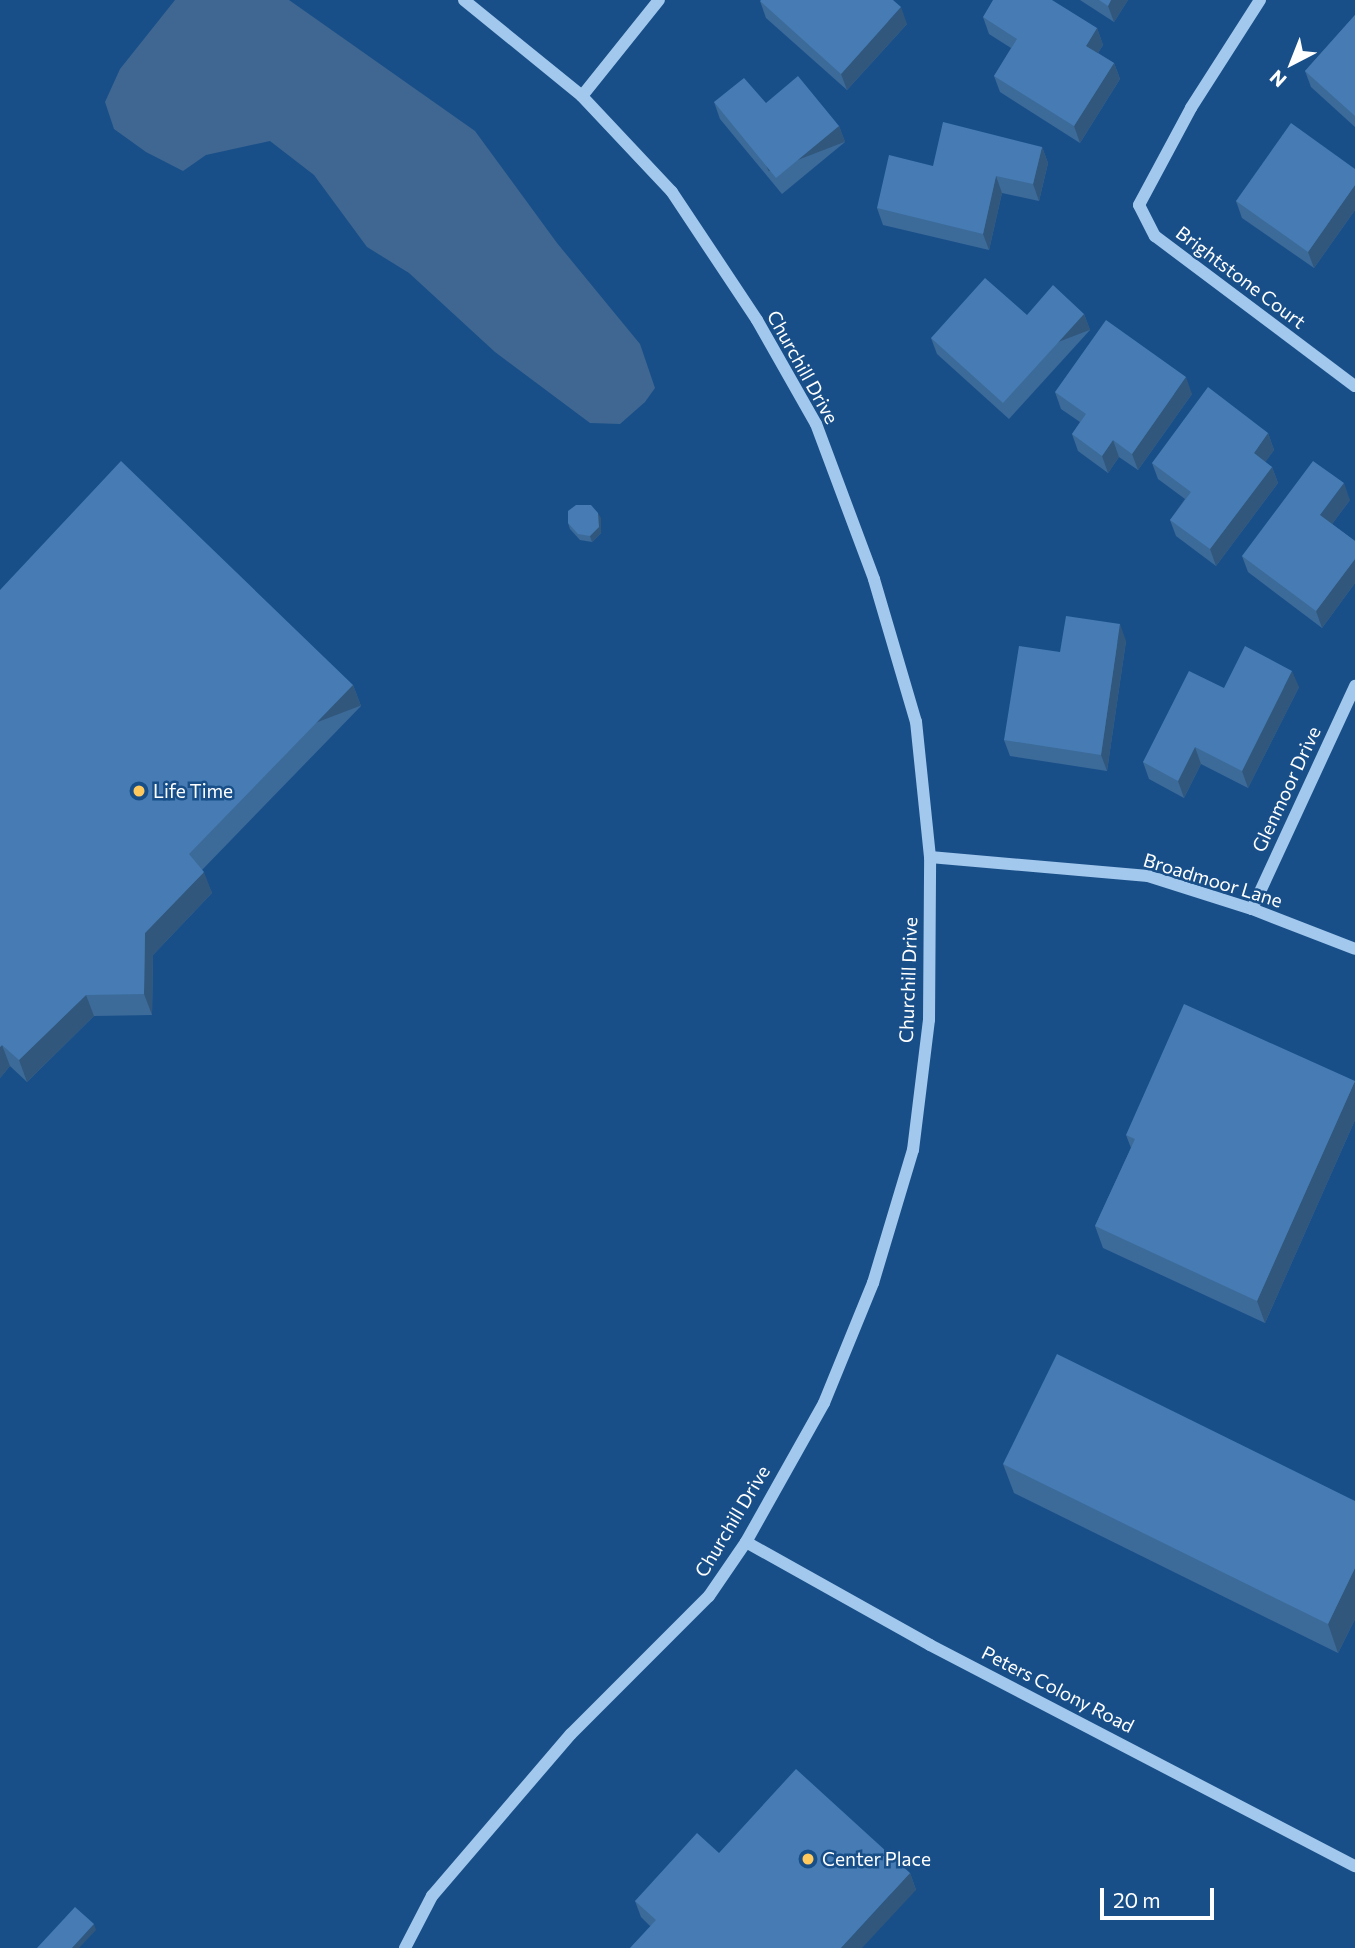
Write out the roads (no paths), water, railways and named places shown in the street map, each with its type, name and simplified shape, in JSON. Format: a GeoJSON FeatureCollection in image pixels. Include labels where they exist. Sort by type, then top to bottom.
{"type":"FeatureCollection","features":[{"type":"Feature","properties":{"kind":"street","name":"Churchill Drive"},"geometry":{"type":"LineString","coordinates":[[405,1948],[432,1896],[570,1734],[709,1596],[746,1542],[824,1403],[877,1273],[913,1150],[929,1020],[930,857],[916,722],[874,579],[816,424],[757,320],[671,192],[582,96],[464,0]]}},
{"type":"Feature","properties":{"kind":"street"},"geometry":{"type":"LineString","coordinates":[[582,96],[659,0]]}},
{"type":"Feature","properties":{"kind":"street","name":"Brightstone Court"},"geometry":{"type":"LineString","coordinates":[[1260,0],[1191,108],[1139,205],[1155,236],[1355,386]]}},
{"type":"Feature","properties":{"kind":"street","name":"Glenmoor Drive"},"geometry":{"type":"LineString","coordinates":[[1252,909],[1355,686]]}},
{"type":"Feature","properties":{"kind":"street","name":"Broadmoor Lane"},"geometry":{"type":"LineString","coordinates":[[930,857],[1148,876],[1252,909],[1355,949]]}},
{"type":"Feature","properties":{"kind":"street","name":"Peters Colony Road"},"geometry":{"type":"LineString","coordinates":[[746,1542],[930,1645],[1355,1866]]}},
{"type":"Feature","properties":{"kind":"water"},"geometry":{"type":"Polygon","coordinates":[[[175,0],[289,0],[475,131],[557,243],[640,344],[655,388],[645,402],[620,424],[590,423],[495,352],[409,273],[367,247],[314,175],[270,141],[206,155],[183,171],[146,152],[114,129],[105,102],[120,69],[175,0]]]}},
{"type":"Feature","properties":{"kind":"place","name":"Life Time"},"geometry":{"type":"Point","coordinates":[139,791]}},
{"type":"Feature","properties":{"kind":"place","name":"Center Place"},"geometry":{"type":"Point","coordinates":[808,1859]}}]}
